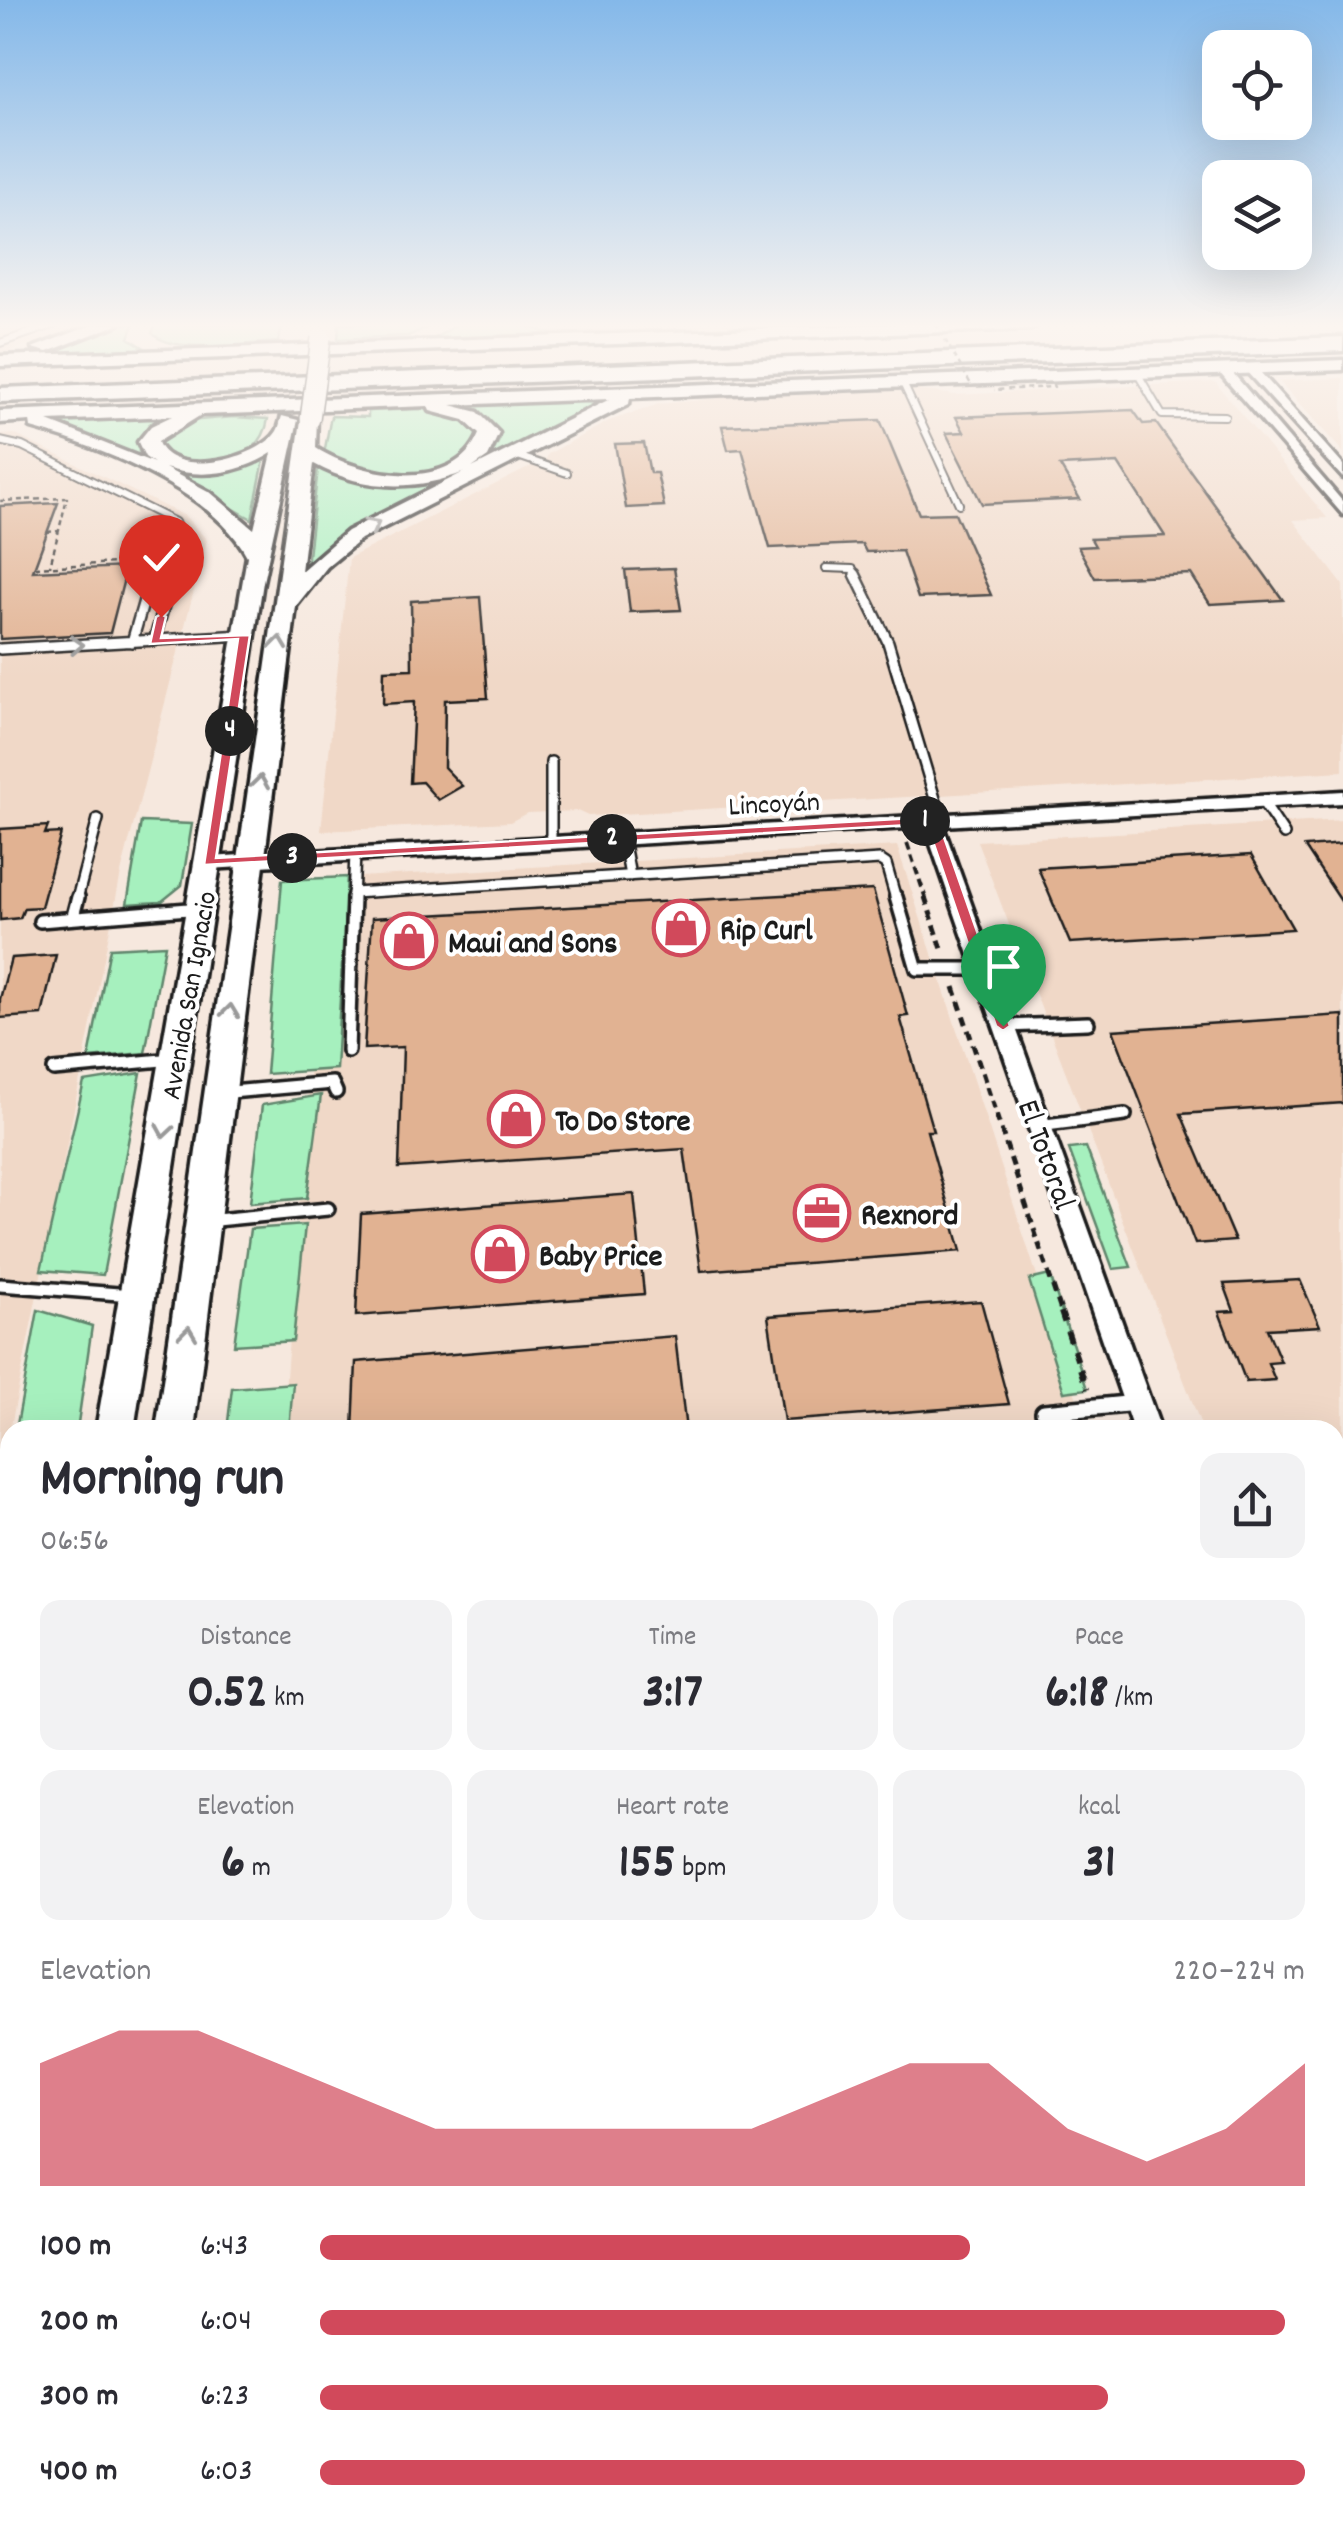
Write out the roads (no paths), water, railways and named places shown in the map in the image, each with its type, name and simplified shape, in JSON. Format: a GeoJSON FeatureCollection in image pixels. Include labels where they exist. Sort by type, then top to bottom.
{"type":"FeatureCollection","features":[{"type":"Feature","properties":{"kind":"main road"},"geometry":{"type":"LineString","coordinates":[[87,442],[209,500],[235,518],[258,556]]}},
{"type":"Feature","properties":{"kind":"main road"},"geometry":{"type":"LineString","coordinates":[[150,442],[152,453],[177,465],[225,466],[262,454],[275,442]]}},
{"type":"Feature","properties":{"kind":"main road","name":"Avenida San Ignacio"},"geometry":{"type":"LineString","coordinates":[[117,1420],[252,582],[290,442]]}},
{"type":"Feature","properties":{"kind":"main road","name":"Avenida San Ignacio"},"geometry":{"type":"LineString","coordinates":[[176,1420],[285,594],[308,451],[304,442]]}},
{"type":"Feature","properties":{"kind":"main road"},"geometry":{"type":"LineString","coordinates":[[308,451],[346,473],[402,479],[460,467],[488,442]]}},
{"type":"Feature","properties":{"kind":"main road"},"geometry":{"type":"LineString","coordinates":[[252,582],[272,577],[285,594],[354,535],[536,442]]}},
{"type":"Feature","properties":{"kind":"main road"},"geometry":{"type":"LineString","coordinates":[[191,966],[210,959],[236,964]]}},
{"type":"Feature","properties":{"kind":"street"},"geometry":{"type":"LineString","coordinates":[[1285,442],[1343,512]]}},
{"type":"Feature","properties":{"kind":"street"},"geometry":{"type":"LineString","coordinates":[[1315,442],[1343,474]]}},
{"type":"Feature","properties":{"kind":"street","name":"Lincoyán"},"geometry":{"type":"LineString","coordinates":[[209,862],[1343,796]]}},
{"type":"Feature","properties":{"kind":"street","name":"El Totoral"},"geometry":{"type":"LineString","coordinates":[[932,820],[1143,1420]]}},
{"type":"Feature","properties":{"kind":"lane"},"geometry":{"type":"LineString","coordinates":[[5,442],[22,446],[167,516],[182,534],[154,641]]}},
{"type":"Feature","properties":{"kind":"lane"},"geometry":{"type":"LineString","coordinates":[[930,442],[959,504]]}},
{"type":"Feature","properties":{"kind":"lane"},"geometry":{"type":"LineString","coordinates":[[512,454],[567,473]]}},
{"type":"Feature","properties":{"kind":"lane"},"geometry":{"type":"LineString","coordinates":[[826,568],[853,570],[888,642],[936,802],[932,820]]}},
{"type":"Feature","properties":{"kind":"lane"},"geometry":{"type":"LineString","coordinates":[[132,642],[147,590]]}},
{"type":"Feature","properties":{"kind":"lane"},"geometry":{"type":"LineString","coordinates":[[0,649],[244,635]]}},
{"type":"Feature","properties":{"kind":"lane"},"geometry":{"type":"LineString","coordinates":[[551,762],[551,842]]}},
{"type":"Feature","properties":{"kind":"lane"},"geometry":{"type":"LineString","coordinates":[[1262,801],[1284,834]]}},
{"type":"Feature","properties":{"kind":"lane"},"geometry":{"type":"LineString","coordinates":[[73,916],[98,819]]}},
{"type":"Feature","properties":{"kind":"lane"},"geometry":{"type":"LineString","coordinates":[[623,838],[630,876]]}},
{"type":"Feature","properties":{"kind":"lane"},"geometry":{"type":"LineString","coordinates":[[348,1051],[356,854]]}},
{"type":"Feature","properties":{"kind":"lane"},"geometry":{"type":"LineString","coordinates":[[353,893],[880,860],[886,864],[916,968],[950,972],[982,968]]}},
{"type":"Feature","properties":{"kind":"lane"},"geometry":{"type":"LineString","coordinates":[[40,921],[201,908]]}},
{"type":"Feature","properties":{"kind":"lane"},"geometry":{"type":"LineString","coordinates":[[1003,1026],[1088,1023]]}},
{"type":"Feature","properties":{"kind":"lane"},"geometry":{"type":"LineString","coordinates":[[54,1070],[176,1059]]}},
{"type":"Feature","properties":{"kind":"lane"},"geometry":{"type":"LineString","coordinates":[[219,1094],[332,1083],[336,1092]]}},
{"type":"Feature","properties":{"kind":"lane"},"geometry":{"type":"LineString","coordinates":[[1038,1126],[1125,1115]]}},
{"type":"Feature","properties":{"kind":"lane"},"geometry":{"type":"LineString","coordinates":[[202,1221],[328,1209]]}},
{"type":"Feature","properties":{"kind":"lane"},"geometry":{"type":"LineString","coordinates":[[0,1285],[136,1295]]}},
{"type":"Feature","properties":{"kind":"lane"},"geometry":{"type":"LineString","coordinates":[[1044,1412],[1137,1403]]}},
{"type":"Feature","properties":{"kind":"place","name":"Rip Curl"},"geometry":{"type":"Point","coordinates":[681,928]}},
{"type":"Feature","properties":{"kind":"place","name":"Maui and Sons"},"geometry":{"type":"Point","coordinates":[409,941]}},
{"type":"Feature","properties":{"kind":"place","name":"To Do Store"},"geometry":{"type":"Point","coordinates":[516,1119]}},
{"type":"Feature","properties":{"kind":"place","name":"Rexnord"},"geometry":{"type":"Point","coordinates":[822,1213]}},
{"type":"Feature","properties":{"kind":"place","name":"Baby Price"},"geometry":{"type":"Point","coordinates":[500,1254]}}]}
